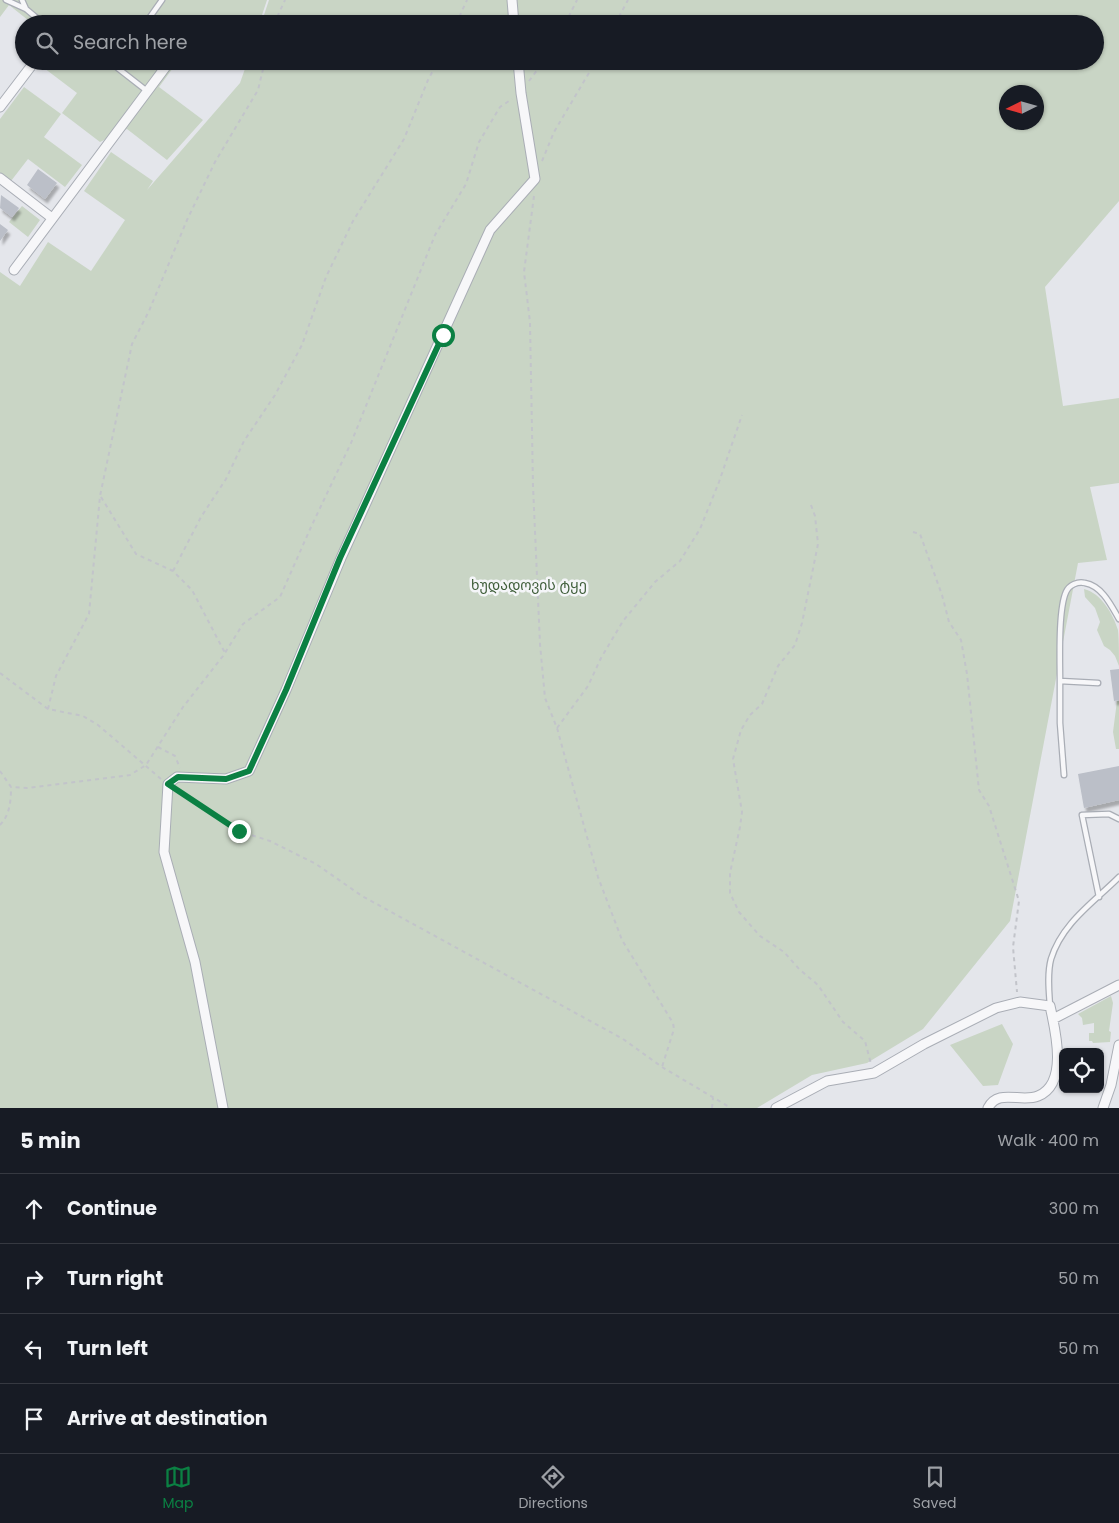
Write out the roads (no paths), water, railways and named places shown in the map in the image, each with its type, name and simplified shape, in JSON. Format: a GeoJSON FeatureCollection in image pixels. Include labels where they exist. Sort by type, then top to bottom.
{"type":"FeatureCollection","features":[{"type":"Feature","properties":{"kind":"street"},"geometry":{"type":"LineString","coordinates":[[512,0],[513,15]]}},
{"type":"Feature","properties":{"kind":"street"},"geometry":{"type":"LineString","coordinates":[[0,106],[28,70]]}},
{"type":"Feature","properties":{"kind":"street"},"geometry":{"type":"LineString","coordinates":[[14,270],[163,70]]}},
{"type":"Feature","properties":{"kind":"street"},"geometry":{"type":"LineString","coordinates":[[223,1108],[194,962],[164,852],[168,784],[178,777],[226,779],[249,771],[286,690],[340,558],[490,230],[535,179],[520,93],[519,70]]}},
{"type":"Feature","properties":{"kind":"street"},"geometry":{"type":"LineString","coordinates":[[0,178],[52,218]]}},
{"type":"Feature","properties":{"kind":"street"},"geometry":{"type":"LineString","coordinates":[[1053,1019],[1119,985]]}},
{"type":"Feature","properties":{"kind":"street"},"geometry":{"type":"LineString","coordinates":[[776,1108],[827,1081],[874,1073],[924,1044],[996,1008],[1018,1003],[1050,1006],[1058,1058],[1052,1082],[1038,1096],[996,1098],[988,1108]]}},
{"type":"Feature","properties":{"kind":"street"},"geometry":{"type":"LineString","coordinates":[[1103,1108],[1111,1085],[1119,1045]]}},
{"type":"Feature","properties":{"kind":"lane"},"geometry":{"type":"LineString","coordinates":[[6,0],[32,15]]}},
{"type":"Feature","properties":{"kind":"lane"},"geometry":{"type":"LineString","coordinates":[[22,0],[26,10]]}},
{"type":"Feature","properties":{"kind":"lane"},"geometry":{"type":"LineString","coordinates":[[151,15],[162,0]]}},
{"type":"Feature","properties":{"kind":"lane"},"geometry":{"type":"LineString","coordinates":[[120,70],[148,90]]}},
{"type":"Feature","properties":{"kind":"lane"},"geometry":{"type":"LineString","coordinates":[[1064,775],[1060,723],[1060,681],[1062,607],[1066,592],[1071,585],[1082,582],[1090,584],[1100,591],[1111,604],[1119,618]]}},
{"type":"Feature","properties":{"kind":"lane"},"geometry":{"type":"LineString","coordinates":[[1060,681],[1098,683]]}},
{"type":"Feature","properties":{"kind":"lane"},"geometry":{"type":"LineString","coordinates":[[1099,897],[1082,815],[1108,814],[1119,819]]}},
{"type":"Feature","properties":{"kind":"lane"},"geometry":{"type":"LineString","coordinates":[[1050,1006],[1051,960],[1060,938],[1072,920],[1119,877]]}},
{"type":"Feature","properties":{"kind":"park label","name":"ხუდადოვის ტყე"},"geometry":{"type":"Point","coordinates":[529,585]}}]}
